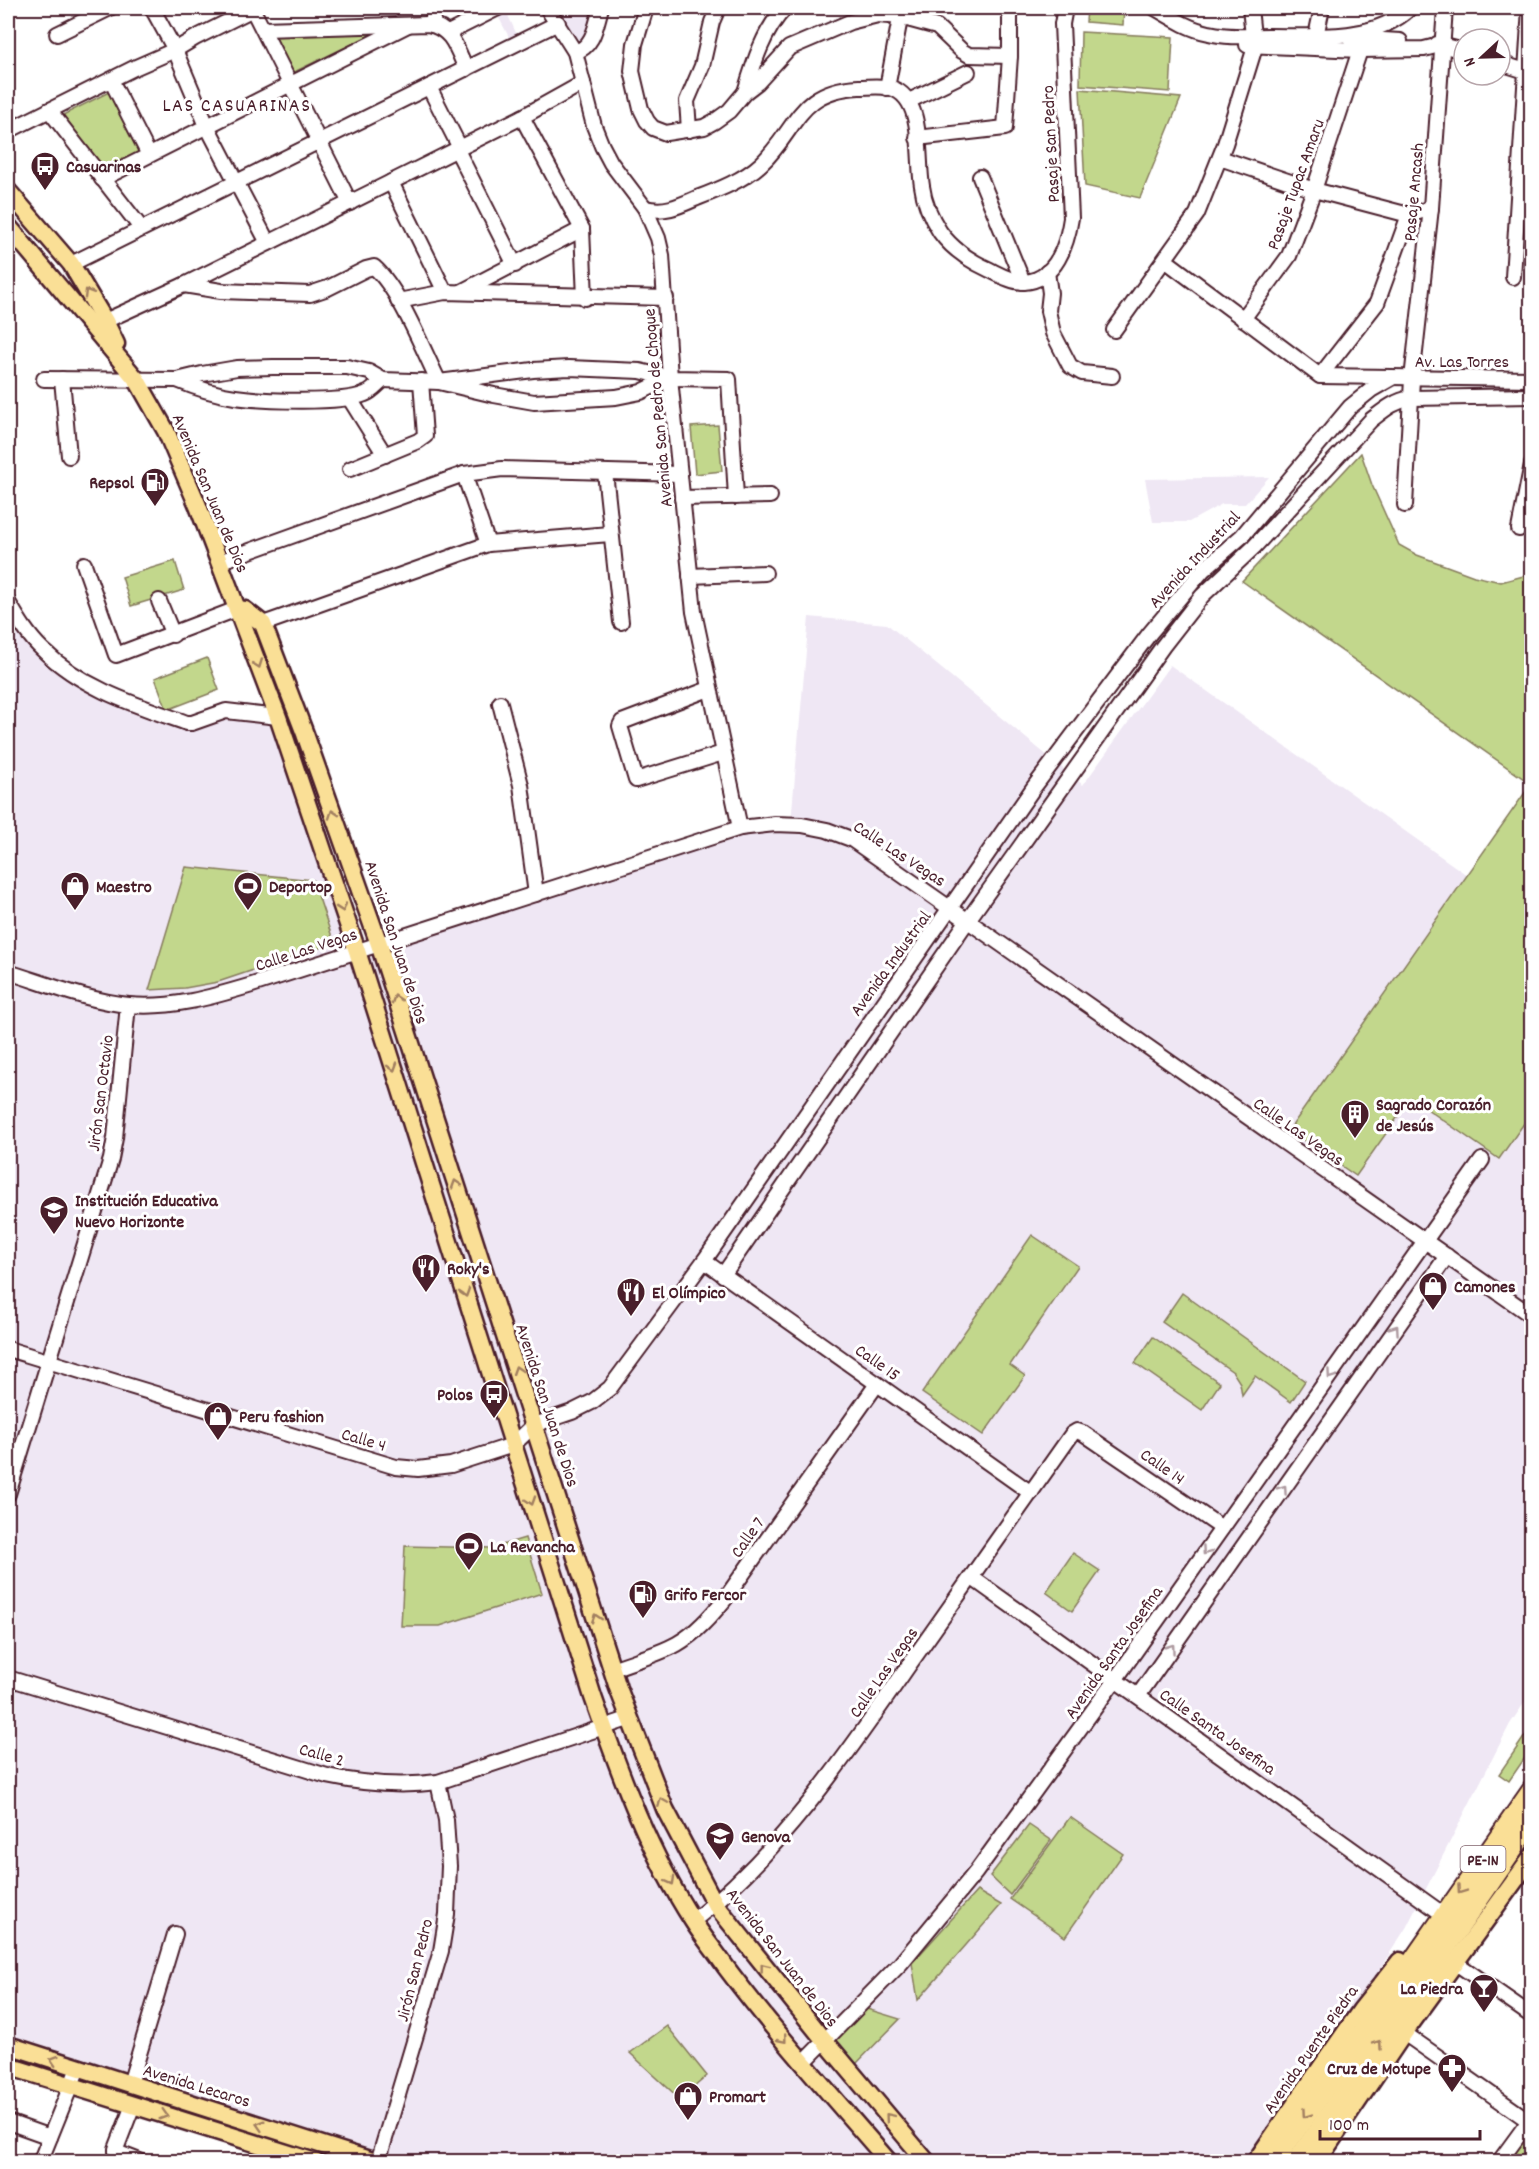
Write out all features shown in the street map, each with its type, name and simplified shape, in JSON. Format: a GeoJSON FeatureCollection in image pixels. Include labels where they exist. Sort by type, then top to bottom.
{"type":"FeatureCollection","features":[{"type":"Feature","properties":{"kind":"highway","name":"PE-1N"},"geometry":{"type":"LineString","coordinates":[[1273,2162],[1439,1921],[1532,1791]]}},
{"type":"Feature","properties":{"kind":"highway","name":"PE-1N"},"geometry":{"type":"LineString","coordinates":[[1297,2162],[1532,1821]]}},
{"type":"Feature","properties":{"kind":"highway"},"geometry":{"type":"LineString","coordinates":[[1400,1961],[1439,1921]]}},
{"type":"Feature","properties":{"kind":"main road","name":"Avenida San Juan de Dios"},"geometry":{"type":"LineString","coordinates":[[8,191],[71,264],[105,321],[125,364]]}},
{"type":"Feature","properties":{"kind":"main road","name":"Avenida San Juan de Dios"},"geometry":{"type":"LineString","coordinates":[[8,226],[137,380],[166,431],[219,561],[278,717],[357,951],[593,1697],[636,1810],[658,1858],[693,1921],[742,1989],[889,2162]]}},
{"type":"Feature","properties":{"kind":"main road"},"geometry":{"type":"LineString","coordinates":[[237,609],[245,610],[263,624]]}},
{"type":"Feature","properties":{"kind":"main road","name":"Avenida San Juan de Dios"},"geometry":{"type":"LineString","coordinates":[[263,624],[305,734],[379,944],[628,1719],[665,1809],[715,1904],[825,2042],[927,2162]]}},
{"type":"Feature","properties":{"kind":"main road"},"geometry":{"type":"LineString","coordinates":[[593,1697],[618,1688]]}},
{"type":"Feature","properties":{"kind":"main road"},"geometry":{"type":"LineString","coordinates":[[1317,2162],[1404,2032],[1532,1857]]}},
{"type":"Feature","properties":{"kind":"main road","name":"Avenida Puente Piedra"},"geometry":{"type":"LineString","coordinates":[[1255,2162],[1360,2010],[1400,1961]]}},
{"type":"Feature","properties":{"kind":"main road","name":"Avenida Lecaros"},"geometry":{"type":"LineString","coordinates":[[8,2045],[377,2162]]}},
{"type":"Feature","properties":{"kind":"main road","name":"Avenida Lecaros"},"geometry":{"type":"LineString","coordinates":[[8,2066],[306,2160]]}},
{"type":"Feature","properties":{"kind":"main road"},"geometry":{"type":"LineString","coordinates":[[262,2162],[295,2136]]}},
{"type":"Feature","properties":{"kind":"main road"},"geometry":{"type":"LineString","coordinates":[[306,2160],[320,2144]]}},
{"type":"Feature","properties":{"kind":"street"},"geometry":{"type":"LineString","coordinates":[[57,34],[110,8]]}},
{"type":"Feature","properties":{"kind":"street"},"geometry":{"type":"LineString","coordinates":[[152,8],[175,50],[207,126],[268,243]]}},
{"type":"Feature","properties":{"kind":"street"},"geometry":{"type":"LineString","coordinates":[[8,130],[175,50],[253,8],[350,203]]}},
{"type":"Feature","properties":{"kind":"street"},"geometry":{"type":"LineString","coordinates":[[433,8],[433,25]]}},
{"type":"Feature","properties":{"kind":"street"},"geometry":{"type":"LineString","coordinates":[[448,33],[498,8]]}},
{"type":"Feature","properties":{"kind":"street","name":"Avenida San Pedro de Choque"},"geometry":{"type":"LineString","coordinates":[[547,8],[575,52],[594,126],[602,146],[611,163],[645,208],[658,238],[662,255],[670,378],[694,612],[740,828]]}},
{"type":"Feature","properties":{"kind":"street"},"geometry":{"type":"LineString","coordinates":[[575,52],[583,50],[590,43],[601,8]]}},
{"type":"Feature","properties":{"kind":"street"},"geometry":{"type":"LineString","coordinates":[[646,8],[635,44],[632,71],[641,109],[653,128],[666,133],[704,127],[716,121],[729,111],[789,48],[850,22],[878,15],[901,12],[937,27],[969,55],[1010,56]]}},
{"type":"Feature","properties":{"kind":"street"},"geometry":{"type":"LineString","coordinates":[[690,130],[687,100],[702,66],[712,22],[718,8]]}},
{"type":"Feature","properties":{"kind":"street"},"geometry":{"type":"LineString","coordinates":[[745,92],[756,58],[774,19],[785,8]]}},
{"type":"Feature","properties":{"kind":"street"},"geometry":{"type":"LineString","coordinates":[[917,138],[1005,128],[1010,56],[1010,8]]}},
{"type":"Feature","properties":{"kind":"street","name":"Pasaje San Pedro"},"geometry":{"type":"LineString","coordinates":[[1047,272],[1062,253],[1071,218],[1062,24],[1065,8]]}},
{"type":"Feature","properties":{"kind":"street"},"geometry":{"type":"LineString","coordinates":[[1155,8],[1197,30],[1218,36],[1228,36],[1236,44],[1355,34],[1374,28],[1410,8]]}},
{"type":"Feature","properties":{"kind":"street"},"geometry":{"type":"LineString","coordinates":[[1114,330],[1197,214],[1220,158],[1254,42],[1250,8]]}},
{"type":"Feature","properties":{"kind":"street"},"geometry":{"type":"LineString","coordinates":[[1322,8],[1323,36]]}},
{"type":"Feature","properties":{"kind":"street","name":"Pasaje Ancash"},"geometry":{"type":"LineString","coordinates":[[1405,505],[1410,398],[1431,208],[1444,44],[1444,8]]}},
{"type":"Feature","properties":{"kind":"street"},"geometry":{"type":"LineString","coordinates":[[1513,277],[1527,160],[1530,8]]}},
{"type":"Feature","properties":{"kind":"street"},"geometry":{"type":"LineString","coordinates":[[886,88],[901,12]]}},
{"type":"Feature","properties":{"kind":"street"},"geometry":{"type":"LineString","coordinates":[[71,264],[141,228],[237,184],[558,23]]}},
{"type":"Feature","properties":{"kind":"street"},"geometry":{"type":"LineString","coordinates":[[102,179],[408,25]]}},
{"type":"Feature","properties":{"kind":"street"},"geometry":{"type":"LineString","coordinates":[[263,29],[439,26],[448,33],[466,69]]}},
{"type":"Feature","properties":{"kind":"street"},"geometry":{"type":"LineString","coordinates":[[1323,36],[1444,44],[1452,47]]}},
{"type":"Feature","properties":{"kind":"street"},"geometry":{"type":"LineString","coordinates":[[1254,42],[1360,50],[1424,49],[1444,44]]}},
{"type":"Feature","properties":{"kind":"street","name":"Pasaje Tupac Amaru"},"geometry":{"type":"LineString","coordinates":[[1243,319],[1286,262],[1314,190],[1360,50]]}},
{"type":"Feature","properties":{"kind":"street"},"geometry":{"type":"LineString","coordinates":[[1512,67],[1529,72]]}},
{"type":"Feature","properties":{"kind":"street"},"geometry":{"type":"LineString","coordinates":[[909,101],[968,72]]}},
{"type":"Feature","properties":{"kind":"street"},"geometry":{"type":"LineString","coordinates":[[111,80],[149,155]]}},
{"type":"Feature","properties":{"kind":"street"},"geometry":{"type":"LineString","coordinates":[[105,321],[184,285],[459,149],[583,83]]}},
{"type":"Feature","properties":{"kind":"street"},"geometry":{"type":"LineString","coordinates":[[429,87],[515,265]]}},
{"type":"Feature","properties":{"kind":"street"},"geometry":{"type":"LineString","coordinates":[[645,208],[657,211],[670,209],[741,178],[759,166],[774,151],[795,119],[821,95],[840,88],[892,88],[906,97],[914,110],[922,186],[928,210],[941,232],[957,250],[974,263],[1009,279],[1023,282],[1047,272],[1050,293],[1048,311],[1053,333],[1070,366],[1082,373],[1112,376]]}},
{"type":"Feature","properties":{"kind":"street"},"geometry":{"type":"LineString","coordinates":[[49,110],[141,228]]}},
{"type":"Feature","properties":{"kind":"street"},"geometry":{"type":"LineString","coordinates":[[522,117],[582,229],[585,298]]}},
{"type":"Feature","properties":{"kind":"street"},"geometry":{"type":"LineString","coordinates":[[1220,158],[1314,190],[1409,215],[1431,208]]}},
{"type":"Feature","properties":{"kind":"street"},"geometry":{"type":"LineString","coordinates":[[980,177],[1023,282]]}},
{"type":"Feature","properties":{"kind":"street"},"geometry":{"type":"LineString","coordinates":[[391,182],[452,292]]}},
{"type":"Feature","properties":{"kind":"street"},"geometry":{"type":"LineString","coordinates":[[1165,260],[1320,376],[1377,303],[1409,215]]}},
{"type":"Feature","properties":{"kind":"street"},"geometry":{"type":"LineString","coordinates":[[452,292],[515,265],[582,229]]}},
{"type":"Feature","properties":{"kind":"street"},"geometry":{"type":"LineString","coordinates":[[184,285],[221,291],[310,294],[374,267],[399,301],[440,382]]}},
{"type":"Feature","properties":{"kind":"street"},"geometry":{"type":"LineString","coordinates":[[399,301],[452,292],[585,298],[666,298]]}},
{"type":"Feature","properties":{"kind":"street"},"geometry":{"type":"LineString","coordinates":[[44,379],[177,380],[237,368],[347,367],[369,372],[383,380],[440,382],[534,402],[616,397],[641,392],[670,378]]}},
{"type":"Feature","properties":{"kind":"street"},"geometry":{"type":"LineString","coordinates":[[440,382],[512,372],[569,368],[640,371],[670,378],[729,379],[735,497]]}},
{"type":"Feature","properties":{"kind":"street","name":"Av. Las Torres"},"geometry":{"type":"LineString","coordinates":[[1320,376],[1532,379]]}},
{"type":"Feature","properties":{"kind":"street","name":"Avenida Industrial"},"geometry":{"type":"LineString","coordinates":[[534,1425],[572,1412],[592,1402],[610,1388],[704,1262],[1034,787],[1150,633],[1203,570],[1242,536],[1350,407],[1371,390],[1392,378]]}},
{"type":"Feature","properties":{"kind":"street"},"geometry":{"type":"LineString","coordinates":[[62,379],[69,456]]}},
{"type":"Feature","properties":{"kind":"street"},"geometry":{"type":"LineString","coordinates":[[177,380],[201,390],[235,397],[350,399],[368,393],[383,380]]}},
{"type":"Feature","properties":{"kind":"street"},"geometry":{"type":"LineString","coordinates":[[350,469],[425,436],[421,381]]}},
{"type":"Feature","properties":{"kind":"street","name":"Av. Las Torres"},"geometry":{"type":"LineString","coordinates":[[1410,398],[1532,396]]}},
{"type":"Feature","properties":{"kind":"street"},"geometry":{"type":"LineString","coordinates":[[723,1275],[969,920],[1163,646],[1202,596],[1254,547],[1371,420],[1398,400],[1410,398]]}},
{"type":"Feature","properties":{"kind":"street"},"geometry":{"type":"LineString","coordinates":[[350,399],[385,455]]}},
{"type":"Feature","properties":{"kind":"street"},"geometry":{"type":"LineString","coordinates":[[1519,529],[1532,464]]}},
{"type":"Feature","properties":{"kind":"street"},"geometry":{"type":"LineString","coordinates":[[219,561],[464,474],[502,469],[680,474]]}},
{"type":"Feature","properties":{"kind":"street"},"geometry":{"type":"LineString","coordinates":[[605,472],[621,622]]}},
{"type":"Feature","properties":{"kind":"street"},"geometry":{"type":"LineString","coordinates":[[464,474],[488,544]]}},
{"type":"Feature","properties":{"kind":"street"},"geometry":{"type":"LineString","coordinates":[[682,498],[770,496]]}},
{"type":"Feature","properties":{"kind":"street"},"geometry":{"type":"LineString","coordinates":[[263,624],[488,544],[610,534]]}},
{"type":"Feature","properties":{"kind":"street"},"geometry":{"type":"LineString","coordinates":[[84,564],[116,655],[237,609]]}},
{"type":"Feature","properties":{"kind":"street"},"geometry":{"type":"LineString","coordinates":[[690,576],[765,573]]}},
{"type":"Feature","properties":{"kind":"street"},"geometry":{"type":"LineString","coordinates":[[159,601],[173,635]]}},
{"type":"Feature","properties":{"kind":"street"},"geometry":{"type":"LineString","coordinates":[[8,602],[23,628],[42,650],[64,669],[113,696],[187,723],[226,711],[278,717]]}},
{"type":"Feature","properties":{"kind":"street"},"geometry":{"type":"LineString","coordinates":[[709,689],[622,723],[620,726],[636,780],[723,753]]}},
{"type":"Feature","properties":{"kind":"street"},"geometry":{"type":"LineString","coordinates":[[500,703],[521,785],[536,894]]}},
{"type":"Feature","properties":{"kind":"street","name":"Calle Las Vegas"},"geometry":{"type":"LineString","coordinates":[[8,972],[99,999],[128,1005],[162,1005],[209,998],[740,828],[775,824],[802,825],[827,830],[851,839],[952,908],[1532,1316]]}},
{"type":"Feature","properties":{"kind":"street","name":"Jirón San Octavio"},"geometry":{"type":"LineString","coordinates":[[8,1494],[111,1159],[128,1005]]}},
{"type":"Feature","properties":{"kind":"street","name":"Avenida Santa Josefina"},"geometry":{"type":"LineString","coordinates":[[803,2063],[901,1963],[976,1872],[1115,1680],[1482,1160]]}},
{"type":"Feature","properties":{"kind":"street"},"geometry":{"type":"LineString","coordinates":[[1138,1696],[1447,1256]]}},
{"type":"Feature","properties":{"kind":"street","name":"Calle 15"},"geometry":{"type":"LineString","coordinates":[[704,1262],[1031,1492]]}},
{"type":"Feature","properties":{"kind":"street","name":"Calle 4"},"geometry":{"type":"LineString","coordinates":[[8,1348],[396,1467],[418,1469],[452,1465],[513,1446],[534,1425]]}},
{"type":"Feature","properties":{"kind":"street","name":"Calle 7"},"geometry":{"type":"LineString","coordinates":[[612,1669],[678,1643],[689,1636],[712,1614],[725,1599],[877,1384]]}},
{"type":"Feature","properties":{"kind":"street","name":"Calle Las Vegas"},"geometry":{"type":"LineString","coordinates":[[693,1921],[715,1904],[779,1840],[866,1728],[1071,1434],[1077,1431],[1083,1432]]}},
{"type":"Feature","properties":{"kind":"street","name":"Calle 14"},"geometry":{"type":"LineString","coordinates":[[1083,1432],[1222,1528]]}},
{"type":"Feature","properties":{"kind":"street","name":"Calle Santa Josefina"},"geometry":{"type":"LineString","coordinates":[[971,1577],[1138,1696],[1439,1921]]}},
{"type":"Feature","properties":{"kind":"street","name":"Calle 2"},"geometry":{"type":"LineString","coordinates":[[8,1678],[338,1778],[393,1785],[438,1782],[628,1719]]}},
{"type":"Feature","properties":{"kind":"street","name":"Jirón San Pedro"},"geometry":{"type":"LineString","coordinates":[[377,2162],[441,1951],[447,1914],[449,1866],[446,1820],[438,1782]]}},
{"type":"Feature","properties":{"kind":"street"},"geometry":{"type":"LineString","coordinates":[[130,2084],[176,1934]]}},
{"type":"Feature","properties":{"kind":"street"},"geometry":{"type":"LineString","coordinates":[[1456,1963],[1532,2016]]}},
{"type":"Feature","properties":{"kind":"street"},"geometry":{"type":"LineString","coordinates":[[1404,2032],[1530,2122],[1499,2162]]}},
{"type":"Feature","properties":{"kind":"street"},"geometry":{"type":"LineString","coordinates":[[40,2162],[78,2068]]}},
{"type":"Feature","properties":{"kind":"street"},"geometry":{"type":"LineString","coordinates":[[133,2105],[116,2152],[142,2162]]}},
{"type":"Feature","properties":{"kind":"street"},"geometry":{"type":"LineString","coordinates":[[8,2122],[50,2137]]}},
{"type":"Feature","properties":{"kind":"shaded area"},"geometry":{"type":"Polygon","coordinates":[[[555,8],[596,8],[588,35],[580,42],[555,8]]]}},
{"type":"Feature","properties":{"kind":"shaded area"},"geometry":{"type":"Polygon","coordinates":[[[506,11],[517,35],[510,39],[498,16],[506,11]]]}},
{"type":"Feature","properties":{"kind":"shaded area"},"geometry":{"type":"Polygon","coordinates":[[[1269,477],[1245,504],[1222,504],[1189,522],[1153,522],[1145,479],[1269,477]]]}},
{"type":"Feature","properties":{"kind":"shaded area"},"geometry":{"type":"Polygon","coordinates":[[[8,595],[38,639],[100,692],[186,728],[227,714],[288,721],[367,946],[734,829],[791,822],[809,617],[887,624],[1083,785],[1170,665],[1467,875],[1289,1130],[1411,1098],[1499,1158],[1531,1112],[1531,1693],[1510,1724],[1406,1928],[1256,2161],[347,2161],[8,2056],[8,595]]]}},
{"type":"Feature","properties":{"kind":"green space"},"geometry":{"type":"Polygon","coordinates":[[[1087,8],[1124,8],[1123,25],[1086,22],[1087,8]]]}},
{"type":"Feature","properties":{"kind":"green space"},"geometry":{"type":"Polygon","coordinates":[[[381,30],[290,74],[271,35],[381,30]]]}},
{"type":"Feature","properties":{"kind":"green space"},"geometry":{"type":"Polygon","coordinates":[[[1081,32],[1173,37],[1170,92],[1080,85],[1081,32]]]}},
{"type":"Feature","properties":{"kind":"green space"},"geometry":{"type":"Polygon","coordinates":[[[1080,89],[1181,98],[1140,198],[1085,186],[1080,89]]]}},
{"type":"Feature","properties":{"kind":"green space"},"geometry":{"type":"Polygon","coordinates":[[[109,92],[141,153],[103,173],[59,117],[109,92]]]}},
{"type":"Feature","properties":{"kind":"green space"},"geometry":{"type":"Polygon","coordinates":[[[718,425],[722,471],[695,474],[691,427],[718,425]]]}},
{"type":"Feature","properties":{"kind":"green space"},"geometry":{"type":"Polygon","coordinates":[[[1361,453],[1372,485],[1399,545],[1417,555],[1474,576],[1501,582],[1531,574],[1532,1112],[1499,1159],[1411,1098],[1356,1176],[1289,1130],[1531,784],[1242,581],[1361,453]]]}},
{"type":"Feature","properties":{"kind":"green space"},"geometry":{"type":"Polygon","coordinates":[[[175,561],[184,590],[131,606],[122,577],[175,561]]]}},
{"type":"Feature","properties":{"kind":"green space"},"geometry":{"type":"Polygon","coordinates":[[[207,658],[219,690],[167,710],[155,678],[207,658]]]}},
{"type":"Feature","properties":{"kind":"green space","name":"Deportop"},"geometry":{"type":"Polygon","coordinates":[[[186,867],[313,880],[334,943],[218,982],[185,988],[149,990],[186,867]]]}},
{"type":"Feature","properties":{"kind":"green space"},"geometry":{"type":"Polygon","coordinates":[[[1032,1235],[1078,1266],[1010,1365],[1025,1376],[983,1435],[922,1393],[1032,1235]]]}},
{"type":"Feature","properties":{"kind":"green space"},"geometry":{"type":"Polygon","coordinates":[[[1182,1293],[1305,1381],[1291,1402],[1255,1376],[1242,1395],[1240,1383],[1233,1372],[1162,1322],[1182,1293]]]}},
{"type":"Feature","properties":{"kind":"green space"},"geometry":{"type":"Polygon","coordinates":[[[1153,1337],[1220,1383],[1202,1410],[1135,1363],[1153,1337]]]}},
{"type":"Feature","properties":{"kind":"green space","name":"La Revancha"},"geometry":{"type":"Polygon","coordinates":[[[525,1538],[542,1593],[440,1626],[401,1626],[405,1546],[492,1548],[525,1538]]]}},
{"type":"Feature","properties":{"kind":"green space"},"geometry":{"type":"Polygon","coordinates":[[[1073,1553],[1100,1571],[1072,1611],[1046,1592],[1073,1553]]]}},
{"type":"Feature","properties":{"kind":"green space"},"geometry":{"type":"Polygon","coordinates":[[[1531,1727],[1531,1749],[1509,1781],[1499,1774],[1531,1727]]]}},
{"type":"Feature","properties":{"kind":"green space"},"geometry":{"type":"Polygon","coordinates":[[[1070,1817],[1123,1854],[1065,1937],[1010,1899],[1070,1817]]]}},
{"type":"Feature","properties":{"kind":"green space"},"geometry":{"type":"Polygon","coordinates":[[[1029,1825],[1051,1840],[1010,1895],[990,1876],[1029,1825]]]}},
{"type":"Feature","properties":{"kind":"green space"},"geometry":{"type":"Polygon","coordinates":[[[977,1891],[1001,1905],[918,2000],[912,1963],[977,1891]]]}},
{"type":"Feature","properties":{"kind":"green space"},"geometry":{"type":"Polygon","coordinates":[[[867,2009],[900,2019],[856,2064],[834,2042],[867,2009]]]}},
{"type":"Feature","properties":{"kind":"green space"},"geometry":{"type":"Polygon","coordinates":[[[667,2026],[707,2076],[680,2099],[630,2053],[667,2026]]]}},
{"type":"Feature","properties":{"kind":"green space"},"geometry":{"type":"Polygon","coordinates":[[[1531,2125],[1531,2161],[1500,2162],[1531,2125]]]}},
{"type":"Feature","properties":{"kind":"place","name":"Casuarinas"},"geometry":{"type":"Point","coordinates":[45,192]}},
{"type":"Feature","properties":{"kind":"place","name":"Repsol"},"geometry":{"type":"Point","coordinates":[155,508]}},
{"type":"Feature","properties":{"kind":"place","name":"Maestro"},"geometry":{"type":"Point","coordinates":[75,912]}},
{"type":"Feature","properties":{"kind":"place","name":"Deportop"},"geometry":{"type":"Point","coordinates":[248,912]}},
{"type":"Feature","properties":{"kind":"place","name":"Sagrado Corazón de Jesús"},"geometry":{"type":"Point","coordinates":[1355,1140]}},
{"type":"Feature","properties":{"kind":"place","name":"Institución Educativa Nuevo Horizonte"},"geometry":{"type":"Point","coordinates":[54,1236]}},
{"type":"Feature","properties":{"kind":"place","name":"Roky's"},"geometry":{"type":"Point","coordinates":[426,1294]}},
{"type":"Feature","properties":{"kind":"place","name":"Camones"},"geometry":{"type":"Point","coordinates":[1433,1312]}},
{"type":"Feature","properties":{"kind":"place","name":"El Olímpico"},"geometry":{"type":"Point","coordinates":[631,1318]}},
{"type":"Feature","properties":{"kind":"place","name":"Polos"},"geometry":{"type":"Point","coordinates":[494,1420]}},
{"type":"Feature","properties":{"kind":"place","name":"Peru fashion"},"geometry":{"type":"Point","coordinates":[218,1442]}},
{"type":"Feature","properties":{"kind":"place","name":"La Revancha"},"geometry":{"type":"Point","coordinates":[469,1572]}},
{"type":"Feature","properties":{"kind":"place","name":"Grifo Fercor"},"geometry":{"type":"Point","coordinates":[643,1620]}},
{"type":"Feature","properties":{"kind":"place","name":"Genova"},"geometry":{"type":"Point","coordinates":[720,1862]}},
{"type":"Feature","properties":{"kind":"place","name":"La Piedra"},"geometry":{"type":"Point","coordinates":[1484,2014]}},
{"type":"Feature","properties":{"kind":"place","name":"Cruz de Motupe"},"geometry":{"type":"Point","coordinates":[1452,2094]}},
{"type":"Feature","properties":{"kind":"place","name":"Promart"},"geometry":{"type":"Point","coordinates":[688,2122]}},
{"type":"Feature","properties":{"kind":"district","name":"LAS CASUARINAS"},"geometry":{"type":"Point","coordinates":[237,104]}}]}
